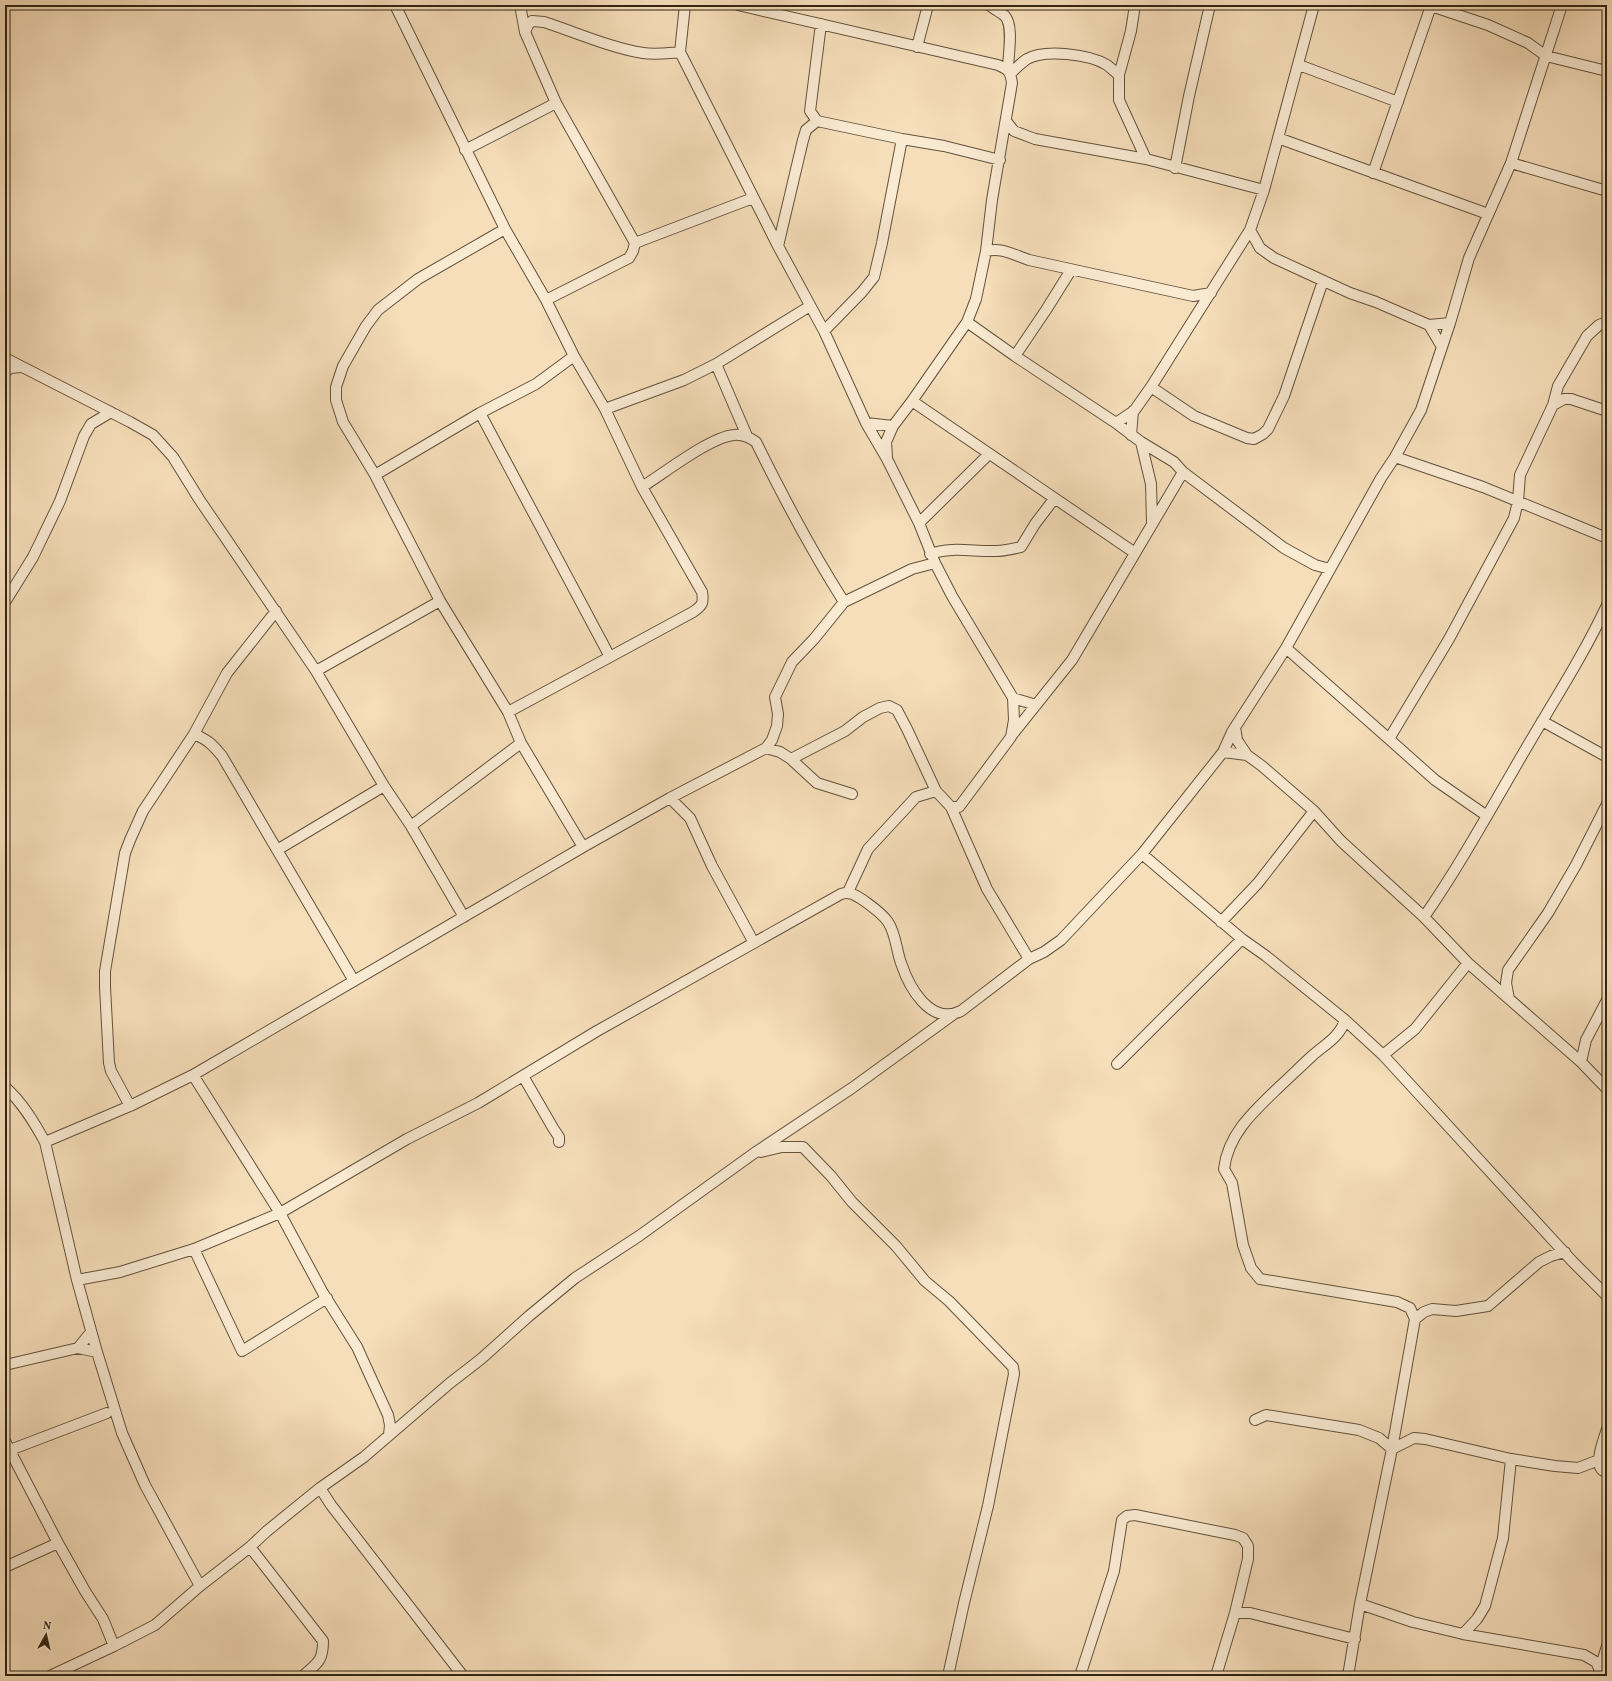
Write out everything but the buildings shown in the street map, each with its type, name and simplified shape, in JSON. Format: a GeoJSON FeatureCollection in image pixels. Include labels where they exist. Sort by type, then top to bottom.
{"type":"FeatureCollection","features":[{"type":"Feature","properties":{"kind":"street"},"geometry":{"type":"LineString","coordinates":[[395,5],[505,229],[546,300],[574,356],[605,410],[642,487],[702,592],[704,600],[701,606],[693,612],[508,712]]}},
{"type":"Feature","properties":{"kind":"street"},"geometry":{"type":"LineString","coordinates":[[520,5],[525,32],[556,103],[635,243],[629,258],[546,300]]}},
{"type":"Feature","properties":{"kind":"street"},"geometry":{"type":"LineString","coordinates":[[685,5],[680,52],[778,246],[824,331],[866,423],[887,459],[919,523],[932,559],[952,596],[1014,698],[1014,720],[1011,737]]}},
{"type":"Feature","properties":{"kind":"street"},"geometry":{"type":"LineString","coordinates":[[738,5],[917,47],[984,61],[1009,71]]}},
{"type":"Feature","properties":{"kind":"street"},"geometry":{"type":"LineString","coordinates":[[917,47],[928,5]]}},
{"type":"Feature","properties":{"kind":"street"},"geometry":{"type":"LineString","coordinates":[[887,459],[886,442],[893,426],[967,322],[976,299],[986,252],[992,200],[1012,84],[1009,71],[1010,35],[1008,23],[1006,17],[989,5]]}},
{"type":"Feature","properties":{"kind":"street"},"geometry":{"type":"LineString","coordinates":[[1134,5],[1131,31],[1119,75],[1119,100],[1146,159]]}},
{"type":"Feature","properties":{"kind":"street"},"geometry":{"type":"LineString","coordinates":[[1175,168],[1189,96],[1210,5]]}},
{"type":"Feature","properties":{"kind":"street"},"geometry":{"type":"LineString","coordinates":[[1116,423],[1133,411],[1151,387],[1250,230],[1264,190],[1314,5]]}},
{"type":"Feature","properties":{"kind":"street"},"geometry":{"type":"LineString","coordinates":[[1373,173],[1430,5],[1488,25],[1528,43],[1546,56],[1607,71]]}},
{"type":"Feature","properties":{"kind":"street"},"geometry":{"type":"LineString","coordinates":[[50,1676],[155,1625],[200,1586],[250,1547],[267,1531],[320,1488],[364,1457],[570,1282],[639,1236],[753,1154],[852,1088],[954,1014],[961,1011],[1029,959],[1044,952],[1061,940],[1142,854],[1223,752],[1235,727],[1286,648],[1381,478],[1395,457],[1420,410],[1450,323],[1469,258],[1511,163],[1562,5]]}},
{"type":"Feature","properties":{"kind":"street"},"geometry":{"type":"LineString","coordinates":[[525,32],[528,25],[532,21],[544,22],[623,48],[644,53],[660,54],[680,52]]}},
{"type":"Feature","properties":{"kind":"street"},"geometry":{"type":"LineString","coordinates":[[821,24],[810,111],[817,121],[902,139],[944,146],[1000,160]]}},
{"type":"Feature","properties":{"kind":"street"},"geometry":{"type":"LineString","coordinates":[[1009,71],[1027,59],[1043,55],[1063,54],[1085,57],[1106,64],[1119,75]]}},
{"type":"Feature","properties":{"kind":"street"},"geometry":{"type":"LineString","coordinates":[[1298,65],[1398,102]]}},
{"type":"Feature","properties":{"kind":"street"},"geometry":{"type":"LineString","coordinates":[[465,150],[556,103]]}},
{"type":"Feature","properties":{"kind":"street"},"geometry":{"type":"LineString","coordinates":[[778,246],[806,130],[817,121]]}},
{"type":"Feature","properties":{"kind":"street"},"geometry":{"type":"LineString","coordinates":[[1006,121],[1014,131],[1035,139],[1146,159],[1175,168],[1264,190]]}},
{"type":"Feature","properties":{"kind":"street"},"geometry":{"type":"LineString","coordinates":[[1278,138],[1488,214]]}},
{"type":"Feature","properties":{"kind":"street"},"geometry":{"type":"LineString","coordinates":[[824,331],[862,292],[874,277],[902,139]]}},
{"type":"Feature","properties":{"kind":"street"},"geometry":{"type":"LineString","coordinates":[[1511,163],[1607,191]]}},
{"type":"Feature","properties":{"kind":"street"},"geometry":{"type":"LineString","coordinates":[[635,243],[754,198]]}},
{"type":"Feature","properties":{"kind":"street"},"geometry":{"type":"LineString","coordinates":[[505,229],[418,279],[378,310],[366,326],[343,366],[336,387],[336,400],[343,422],[375,475],[440,600],[508,712],[521,742],[583,847]]}},
{"type":"Feature","properties":{"kind":"street"},"geometry":{"type":"LineString","coordinates":[[1250,230],[1260,248],[1274,258],[1323,281],[1429,325],[1450,323]]}},
{"type":"Feature","properties":{"kind":"street"},"geometry":{"type":"LineString","coordinates":[[986,252],[995,249],[1004,250],[1029,260],[1193,296],[1211,293]]}},
{"type":"Feature","properties":{"kind":"street"},"geometry":{"type":"LineString","coordinates":[[1015,356],[1071,270]]}},
{"type":"Feature","properties":{"kind":"street"},"geometry":{"type":"LineString","coordinates":[[1151,387],[1194,416],[1247,438],[1254,439],[1263,434],[1268,429],[1284,396],[1323,281]]}},
{"type":"Feature","properties":{"kind":"street"},"geometry":{"type":"LineString","coordinates":[[1193,296],[1199,312]]}},
{"type":"Feature","properties":{"kind":"street"},"geometry":{"type":"LineString","coordinates":[[605,410],[684,380],[716,364],[810,306]]}},
{"type":"Feature","properties":{"kind":"street"},"geometry":{"type":"LineString","coordinates":[[967,322],[1015,356],[1116,423],[1141,442],[1174,462],[1183,472],[1284,548],[1315,565],[1330,569]]}},
{"type":"Feature","properties":{"kind":"street"},"geometry":{"type":"LineString","coordinates":[[1388,739],[1449,639],[1514,518],[1518,501],[1520,475],[1553,405],[1558,386],[1583,342],[1599,324],[1607,322]]}},
{"type":"Feature","properties":{"kind":"street"},"geometry":{"type":"LineString","coordinates":[[1429,325],[1442,347]]}},
{"type":"Feature","properties":{"kind":"street"},"geometry":{"type":"LineString","coordinates":[[375,475],[480,413],[536,384],[574,356]]}},
{"type":"Feature","properties":{"kind":"street"},"geometry":{"type":"LineString","coordinates":[[5,358],[153,435],[173,457],[198,498],[316,671],[384,786],[411,826],[464,917]]}},
{"type":"Feature","properties":{"kind":"street"},"geometry":{"type":"LineString","coordinates":[[716,364],[747,436]]}},
{"type":"Feature","properties":{"kind":"street"},"geometry":{"type":"LineString","coordinates":[[5,372],[10,368],[21,367]]}},
{"type":"Feature","properties":{"kind":"street"},"geometry":{"type":"LineString","coordinates":[[1553,405],[1564,399],[1571,399],[1607,411]]}},
{"type":"Feature","properties":{"kind":"street"},"geometry":{"type":"LineString","coordinates":[[912,401],[1134,553]]}},
{"type":"Feature","properties":{"kind":"street"},"geometry":{"type":"LineString","coordinates":[[1131,435],[1133,411]]}},
{"type":"Feature","properties":{"kind":"street"},"geometry":{"type":"LineString","coordinates":[[5,602],[33,557],[60,501],[84,436],[91,424],[111,412]]}},
{"type":"Feature","properties":{"kind":"street"},"geometry":{"type":"LineString","coordinates":[[480,413],[610,657]]}},
{"type":"Feature","properties":{"kind":"street"},"geometry":{"type":"LineString","coordinates":[[866,423],[893,426]]}},
{"type":"Feature","properties":{"kind":"street"},"geometry":{"type":"LineString","coordinates":[[642,487],[700,449],[733,435],[747,436],[756,442],[795,520],[844,602]]}},
{"type":"Feature","properties":{"kind":"street"},"geometry":{"type":"LineString","coordinates":[[1141,442],[1151,484],[1152,522]]}},
{"type":"Feature","properties":{"kind":"street"},"geometry":{"type":"LineString","coordinates":[[919,523],[988,454]]}},
{"type":"Feature","properties":{"kind":"street"},"geometry":{"type":"LineString","coordinates":[[1395,457],[1443,472],[1607,538]]}},
{"type":"Feature","properties":{"kind":"street"},"geometry":{"type":"LineString","coordinates":[[951,807],[959,807],[1011,737],[1072,660],[1152,522],[1183,472]]}},
{"type":"Feature","properties":{"kind":"street"},"geometry":{"type":"LineString","coordinates":[[45,1142],[130,1106],[193,1075],[583,847],[670,798],[766,748],[772,740],[777,726],[778,714],[775,697],[792,662],[814,639],[844,602],[932,559],[937,552],[957,549],[998,551],[1021,547],[1035,524],[1054,499]]}},
{"type":"Feature","properties":{"kind":"street"},"geometry":{"type":"LineString","coordinates":[[316,671],[440,600]]}},
{"type":"Feature","properties":{"kind":"street"},"geometry":{"type":"LineString","coordinates":[[1424,917],[1449,880],[1589,643],[1607,605]]}},
{"type":"Feature","properties":{"kind":"street"},"geometry":{"type":"LineString","coordinates":[[130,1106],[111,1071],[109,1063],[105,971],[123,869],[130,840],[143,811],[194,734],[227,673],[276,611]]}},
{"type":"Feature","properties":{"kind":"street"},"geometry":{"type":"LineString","coordinates":[[1286,648],[1435,780],[1487,816]]}},
{"type":"Feature","properties":{"kind":"street"},"geometry":{"type":"LineString","coordinates":[[1014,698],[1036,705]]}},
{"type":"Feature","properties":{"kind":"street"},"geometry":{"type":"LineString","coordinates":[[791,759],[845,731],[863,717],[874,711],[889,706],[896,710],[921,756],[936,791],[951,807],[987,889],[1029,959]]}},
{"type":"Feature","properties":{"kind":"street"},"geometry":{"type":"LineString","coordinates":[[1542,721],[1607,757]]}},
{"type":"Feature","properties":{"kind":"street"},"geometry":{"type":"LineString","coordinates":[[1235,727],[1238,740],[1247,756]]}},
{"type":"Feature","properties":{"kind":"street"},"geometry":{"type":"LineString","coordinates":[[194,734],[213,744],[222,756],[354,981]]}},
{"type":"Feature","properties":{"kind":"street"},"geometry":{"type":"LineString","coordinates":[[411,826],[521,742]]}},
{"type":"Feature","properties":{"kind":"street"},"geometry":{"type":"LineString","coordinates":[[766,748],[780,752],[791,759],[817,783],[852,794]]}},
{"type":"Feature","properties":{"kind":"street"},"geometry":{"type":"LineString","coordinates":[[1223,752],[1247,756],[1262,766],[1314,811],[1341,841],[1424,917],[1468,963],[1581,1062],[1607,1089]]}},
{"type":"Feature","properties":{"kind":"street"},"geometry":{"type":"LineString","coordinates":[[277,850],[384,786]]}},
{"type":"Feature","properties":{"kind":"street"},"geometry":{"type":"LineString","coordinates":[[848,892],[868,849],[916,797],[936,791]]}},
{"type":"Feature","properties":{"kind":"street"},"geometry":{"type":"LineString","coordinates":[[670,798],[690,818],[712,866],[754,944]]}},
{"type":"Feature","properties":{"kind":"street"},"geometry":{"type":"LineString","coordinates":[[1509,999],[1506,983],[1508,970],[1548,913],[1604,817],[1607,804]]}},
{"type":"Feature","properties":{"kind":"street"},"geometry":{"type":"LineString","coordinates":[[1221,922],[1258,883],[1314,811]]}},
{"type":"Feature","properties":{"kind":"street"},"geometry":{"type":"LineString","coordinates":[[1142,854],[1221,922],[1266,956],[1344,1020],[1383,1055],[1607,1296]]}},
{"type":"Feature","properties":{"kind":"street"},"geometry":{"type":"LineString","coordinates":[[77,1280],[120,1272],[194,1249],[280,1213],[407,1139],[478,1103],[597,1032],[841,894],[848,892],[870,905],[888,921],[901,963],[914,990],[925,1006],[935,1012],[948,1015],[954,1014]]}},
{"type":"Feature","properties":{"kind":"street"},"geometry":{"type":"LineString","coordinates":[[1117,1064],[1242,939]]}},
{"type":"Feature","properties":{"kind":"street"},"geometry":{"type":"LineString","coordinates":[[1383,1055],[1415,1029],[1468,963]]}},
{"type":"Feature","properties":{"kind":"street"},"geometry":{"type":"LineString","coordinates":[[1581,1062],[1586,1040],[1607,1000]]}},
{"type":"Feature","properties":{"kind":"street"},"geometry":{"type":"LineString","coordinates":[[1344,1020],[1340,1032],[1312,1056],[1245,1120],[1228,1153],[1224,1169],[1232,1183],[1243,1245],[1251,1268],[1260,1279],[1397,1302],[1410,1308],[1415,1319],[1392,1449],[1360,1604],[1348,1676]]}},
{"type":"Feature","properties":{"kind":"street"},"geometry":{"type":"LineString","coordinates":[[193,1075],[280,1213],[326,1298],[357,1348],[382,1399],[390,1425],[389,1435]]}},
{"type":"Feature","properties":{"kind":"street"},"geometry":{"type":"LineString","coordinates":[[523,1076],[559,1136],[559,1142]]}},
{"type":"Feature","properties":{"kind":"street"},"geometry":{"type":"LineString","coordinates":[[5,1087],[14,1094],[35,1124],[45,1142],[77,1280],[91,1332],[122,1433],[145,1484],[200,1586]]}},
{"type":"Feature","properties":{"kind":"street"},"geometry":{"type":"LineString","coordinates":[[753,1154],[782,1147],[802,1147],[831,1176],[852,1202],[896,1246],[925,1281],[949,1301],[1013,1367],[1014,1374],[988,1506],[948,1676]]}},
{"type":"Feature","properties":{"kind":"street"},"geometry":{"type":"LineString","coordinates":[[1545,1259],[1548,1234]]}},
{"type":"Feature","properties":{"kind":"street"},"geometry":{"type":"LineString","coordinates":[[194,1249],[242,1351],[326,1298]]}},
{"type":"Feature","properties":{"kind":"street"},"geometry":{"type":"LineString","coordinates":[[1415,1319],[1424,1312],[1432,1310],[1456,1311],[1488,1306],[1539,1262],[1551,1256],[1565,1252]]}},
{"type":"Feature","properties":{"kind":"street"},"geometry":{"type":"LineString","coordinates":[[78,1348],[91,1332]]}},
{"type":"Feature","properties":{"kind":"street"},"geometry":{"type":"LineString","coordinates":[[5,1365],[78,1348],[97,1352]]}},
{"type":"Feature","properties":{"kind":"street"},"geometry":{"type":"LineString","coordinates":[[10,1450],[107,1413]]}},
{"type":"Feature","properties":{"kind":"street"},"geometry":{"type":"LineString","coordinates":[[1255,1420],[1266,1415],[1359,1430],[1379,1438],[1392,1449]]}},
{"type":"Feature","properties":{"kind":"street"},"geometry":{"type":"LineString","coordinates":[[1607,1429],[1598,1460],[1600,1467],[1607,1472]]}},
{"type":"Feature","properties":{"kind":"street"},"geometry":{"type":"LineString","coordinates":[[1392,1449],[1414,1438],[1425,1439],[1511,1459],[1555,1466],[1578,1468],[1598,1460]]}},
{"type":"Feature","properties":{"kind":"street"},"geometry":{"type":"LineString","coordinates":[[5,1441],[58,1543],[85,1591],[103,1619],[114,1646]]}},
{"type":"Feature","properties":{"kind":"street"},"geometry":{"type":"LineString","coordinates":[[1463,1634],[1485,1606],[1503,1538],[1511,1459]]}},
{"type":"Feature","properties":{"kind":"street"},"geometry":{"type":"LineString","coordinates":[[320,1488],[331,1505],[463,1676]]}},
{"type":"Feature","properties":{"kind":"street"},"geometry":{"type":"LineString","coordinates":[[1080,1676],[1114,1571],[1122,1520],[1127,1516],[1135,1514],[1223,1532],[1243,1538],[1248,1546],[1248,1559],[1235,1613],[1216,1676]]}},
{"type":"Feature","properties":{"kind":"street"},"geometry":{"type":"LineString","coordinates":[[5,1567],[58,1543]]}},
{"type":"Feature","properties":{"kind":"street"},"geometry":{"type":"LineString","coordinates":[[250,1547],[312,1629],[323,1641],[323,1653],[319,1661],[303,1676]]}},
{"type":"Feature","properties":{"kind":"street"},"geometry":{"type":"LineString","coordinates":[[1360,1604],[1413,1622],[1463,1634],[1574,1653],[1592,1659],[1600,1673]]}},
{"type":"Feature","properties":{"kind":"street"},"geometry":{"type":"LineString","coordinates":[[1235,1613],[1250,1612],[1355,1639]]}},
{"type":"Feature","properties":{"kind":"street"},"geometry":{"type":"LineString","coordinates":[[1600,1673],[1607,1646]]}}]}
